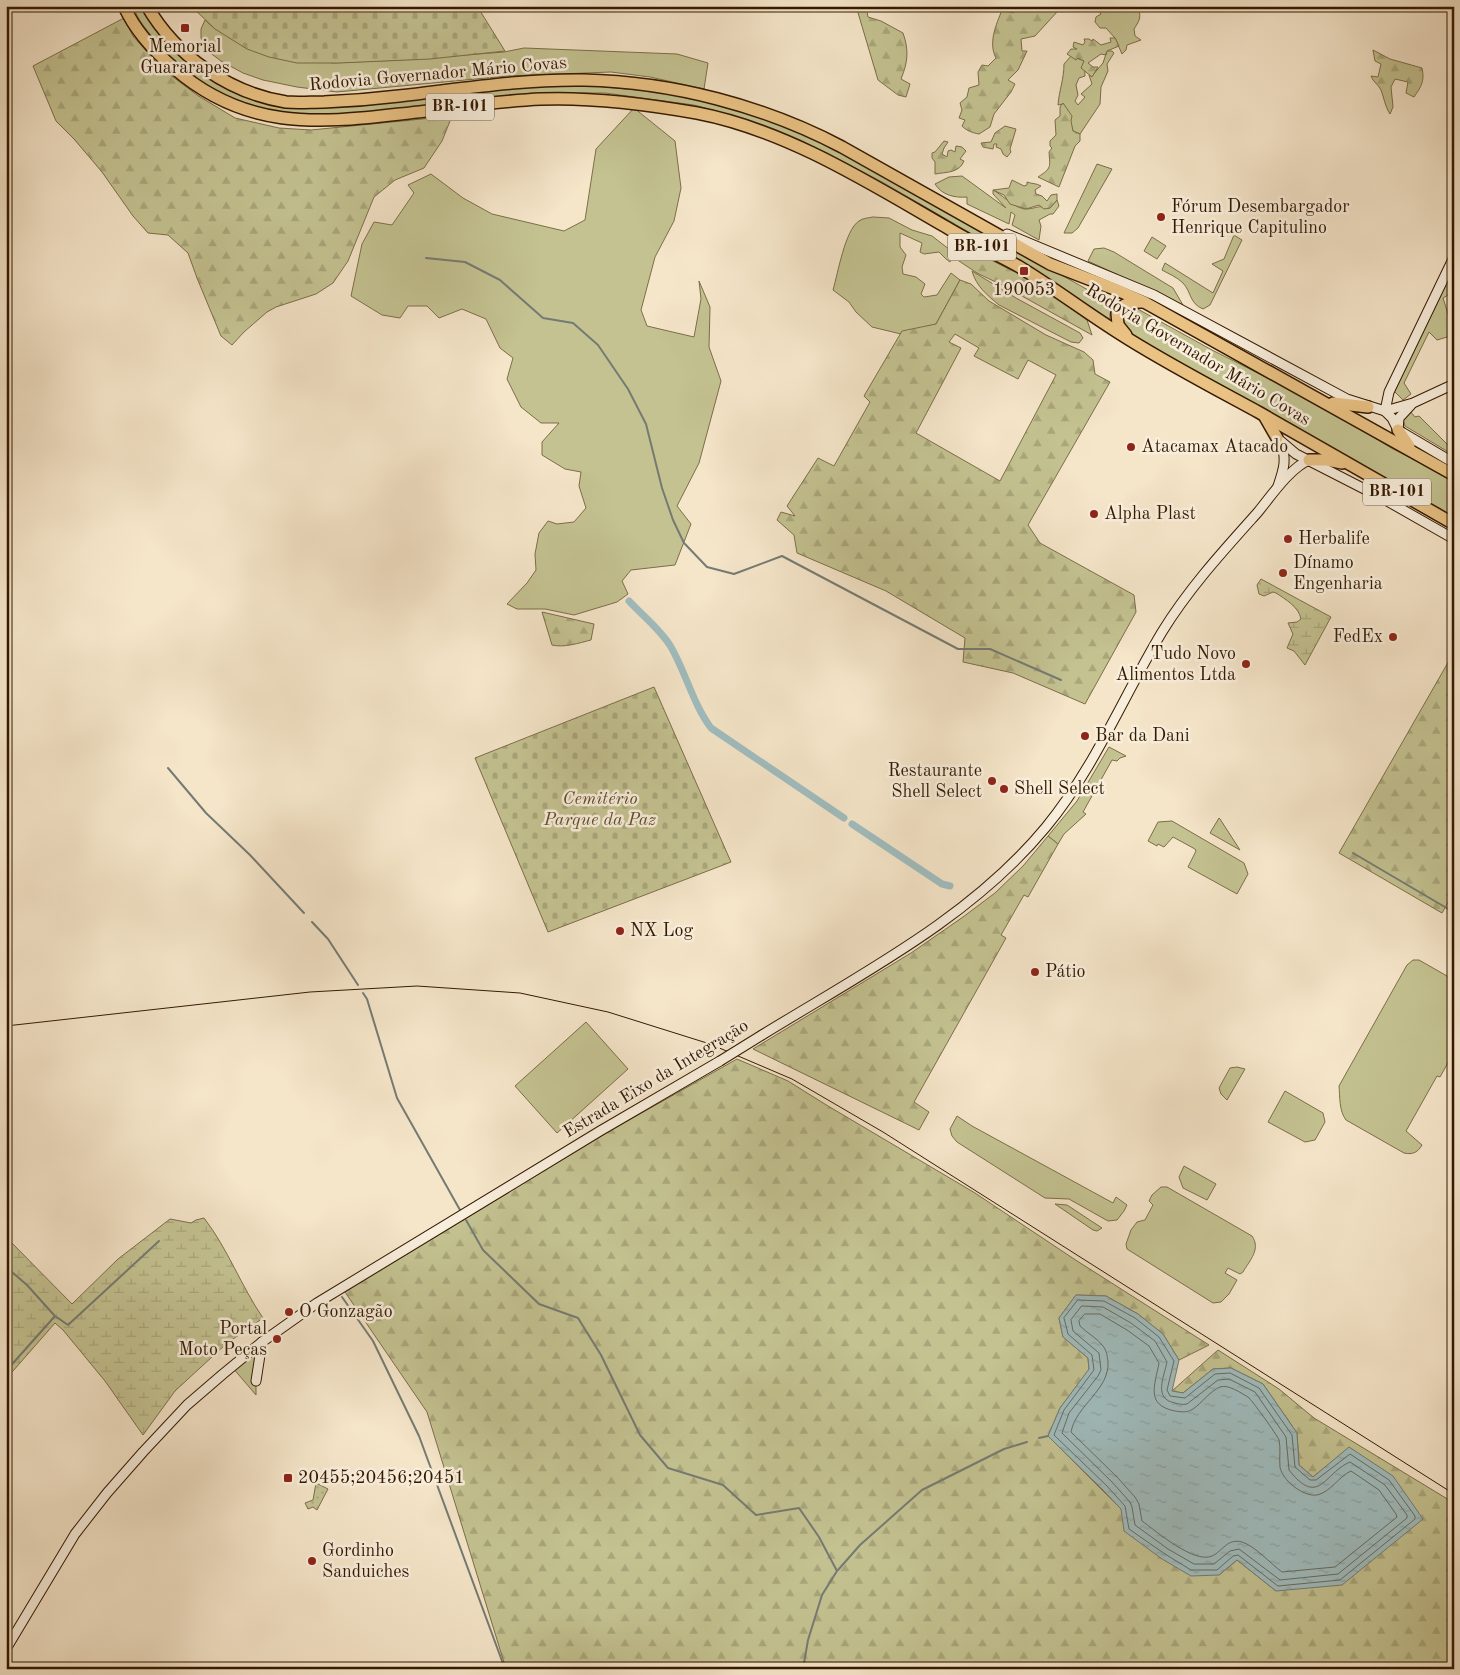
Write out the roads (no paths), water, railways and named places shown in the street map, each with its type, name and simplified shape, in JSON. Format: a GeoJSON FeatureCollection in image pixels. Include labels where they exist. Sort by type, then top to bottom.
{"type":"FeatureCollection","features":[{"type":"Feature","properties":{"kind":"highway","name":"Rodovia Governador Mário Covas"},"geometry":{"type":"LineString","coordinates":[[124,6],[146,40],[165,61],[186,79],[232,105],[272,117],[311,121],[348,120],[540,99],[575,99],[610,101],[703,114],[758,131],[830,161],[890,194],[948,229],[1016,266],[1130,340],[1454,524]]}},
{"type":"Feature","properties":{"kind":"highway","name":"Rodovia Governador Mário Covas"},"geometry":{"type":"LineString","coordinates":[[147,6],[165,32],[190,57],[222,79],[256,94],[286,102],[353,102],[539,80],[584,80],[618,81],[691,93],[716,98],[765,114],[816,134],[1050,264],[1144,302],[1454,475]]}},
{"type":"Feature","properties":{"kind":"highway"},"geometry":{"type":"LineString","coordinates":[[1130,340],[1118,325],[1117,313],[1126,304],[1144,302]]}},
{"type":"Feature","properties":{"kind":"highway"},"geometry":{"type":"LineString","coordinates":[[1321,400],[1345,406],[1368,407]]}},
{"type":"Feature","properties":{"kind":"highway"},"geometry":{"type":"LineString","coordinates":[[1264,415],[1277,438]]}},
{"type":"Feature","properties":{"kind":"highway"},"geometry":{"type":"LineString","coordinates":[[1398,430],[1413,451]]}},
{"type":"Feature","properties":{"kind":"highway"},"geometry":{"type":"LineString","coordinates":[[1309,460],[1327,460],[1349,464]]}},
{"type":"Feature","properties":{"kind":"main road"},"geometry":{"type":"LineString","coordinates":[[980,225],[1154,295],[1336,393],[1368,407],[1385,411],[1413,403],[1454,384]]}},
{"type":"Feature","properties":{"kind":"main road"},"geometry":{"type":"LineString","coordinates":[[1385,411],[1389,392],[1454,257]]}},
{"type":"Feature","properties":{"kind":"main road"},"geometry":{"type":"LineString","coordinates":[[1368,407],[1378,402],[1389,392]]}},
{"type":"Feature","properties":{"kind":"main road"},"geometry":{"type":"LineString","coordinates":[[1398,430],[1398,418],[1413,403]]}},
{"type":"Feature","properties":{"kind":"main road"},"geometry":{"type":"LineString","coordinates":[[1385,411],[1392,418],[1398,430],[1454,463]]}},
{"type":"Feature","properties":{"kind":"main road"},"geometry":{"type":"LineString","coordinates":[[1277,438],[1293,453],[1382,498],[1454,539]]}},
{"type":"Feature","properties":{"kind":"main road","name":"Estrada Eixo da Integração"},"geometry":{"type":"LineString","coordinates":[[1276,491],[1285,462],[1283,449],[1277,438]]}},
{"type":"Feature","properties":{"kind":"main road","name":"Estrada Eixo da Integração"},"geometry":{"type":"LineString","coordinates":[[6,1649],[75,1534],[107,1493],[187,1405],[262,1342],[344,1286],[900,951],[989,885],[1035,840],[1065,803],[1162,634],[1198,580],[1298,466],[1309,460]]}},
{"type":"Feature","properties":{"kind":"main road"},"geometry":{"type":"LineString","coordinates":[[256,1382],[262,1342]]}},
{"type":"Feature","properties":{"kind":"water"},"geometry":{"type":"Polygon","coordinates":[[[1076,1295],[1106,1296],[1138,1314],[1163,1334],[1179,1360],[1172,1391],[1183,1393],[1213,1369],[1231,1368],[1263,1384],[1297,1433],[1299,1465],[1313,1477],[1349,1447],[1393,1476],[1423,1519],[1342,1585],[1276,1591],[1237,1560],[1219,1575],[1191,1576],[1162,1559],[1124,1531],[1121,1509],[1048,1436],[1060,1408],[1089,1369],[1088,1358],[1063,1337],[1059,1318],[1076,1295]]]}},
{"type":"Feature","properties":{"kind":"waterway"},"geometry":{"type":"LineString","coordinates":[[426,258],[465,262],[500,280],[543,318],[573,323],[598,345],[628,389],[646,424],[662,488],[673,520],[684,543],[707,567],[734,574],[782,556],[958,649],[990,649],[1061,680]]}},
{"type":"Feature","properties":{"kind":"waterway"},"geometry":{"type":"LineString","coordinates":[[629,601],[657,629],[671,647],[694,699],[711,728],[844,818]]}},
{"type":"Feature","properties":{"kind":"waterway"},"geometry":{"type":"LineString","coordinates":[[168,768],[206,813],[250,855],[304,913]]}},
{"type":"Feature","properties":{"kind":"waterway"},"geometry":{"type":"LineString","coordinates":[[852,824],[942,884],[950,886]]}},
{"type":"Feature","properties":{"kind":"waterway"},"geometry":{"type":"LineString","coordinates":[[1353,853],[1450,910]]}},
{"type":"Feature","properties":{"kind":"waterway"},"geometry":{"type":"LineString","coordinates":[[312,922],[328,939],[358,985]]}},
{"type":"Feature","properties":{"kind":"waterway"},"geometry":{"type":"LineString","coordinates":[[363,993],[367,999],[397,1098],[460,1210]]}},
{"type":"Feature","properties":{"kind":"waterway"},"geometry":{"type":"LineString","coordinates":[[466,1220],[483,1250],[539,1304],[578,1318],[601,1355],[640,1435],[668,1468],[723,1485],[756,1515],[799,1508],[819,1537],[837,1571],[822,1595],[808,1640],[803,1669]]}},
{"type":"Feature","properties":{"kind":"waterway"},"geometry":{"type":"LineString","coordinates":[[6,1371],[55,1316],[68,1325],[159,1241]]}},
{"type":"Feature","properties":{"kind":"waterway"},"geometry":{"type":"LineString","coordinates":[[6,1267],[27,1285],[54,1315]]}},
{"type":"Feature","properties":{"kind":"waterway"},"geometry":{"type":"LineString","coordinates":[[342,1297],[373,1341],[419,1436],[505,1669]]}},
{"type":"Feature","properties":{"kind":"waterway"},"geometry":{"type":"LineString","coordinates":[[1039,1438],[1048,1436]]}},
{"type":"Feature","properties":{"kind":"waterway"},"geometry":{"type":"LineString","coordinates":[[838,1570],[860,1545],[922,1490],[1004,1449],[1027,1442]]}},
{"type":"Feature","properties":{"kind":"tram line"},"geometry":{"type":"LineString","coordinates":[[6,1026],[310,992],[417,986],[520,993],[608,1012],[710,1044],[792,1079],[883,1132],[1454,1494]]}},
{"type":"Feature","properties":{"kind":"place","name":"Memorial Guararapes"},"geometry":{"type":"Point","coordinates":[185,28]}},
{"type":"Feature","properties":{"kind":"place","name":"Fórum Desembargador Henrique Capitulino"},"geometry":{"type":"Point","coordinates":[1161,217]}},
{"type":"Feature","properties":{"kind":"place","name":"190053"},"geometry":{"type":"Point","coordinates":[1024,271]}},
{"type":"Feature","properties":{"kind":"place","name":"Atacamax Atacado"},"geometry":{"type":"Point","coordinates":[1131,447]}},
{"type":"Feature","properties":{"kind":"place","name":"Alpha Plast"},"geometry":{"type":"Point","coordinates":[1094,514]}},
{"type":"Feature","properties":{"kind":"place","name":"Herbalife"},"geometry":{"type":"Point","coordinates":[1288,539]}},
{"type":"Feature","properties":{"kind":"place","name":"Dínamo Engenharia"},"geometry":{"type":"Point","coordinates":[1283,573]}},
{"type":"Feature","properties":{"kind":"place","name":"FedEx"},"geometry":{"type":"Point","coordinates":[1393,637]}},
{"type":"Feature","properties":{"kind":"place","name":"Tudo Novo Alimentos Ltda"},"geometry":{"type":"Point","coordinates":[1246,664]}},
{"type":"Feature","properties":{"kind":"place","name":"Bar da Dani"},"geometry":{"type":"Point","coordinates":[1085,736]}},
{"type":"Feature","properties":{"kind":"place","name":"Restaurante Shell Select"},"geometry":{"type":"Point","coordinates":[992,781]}},
{"type":"Feature","properties":{"kind":"place","name":"Shell Select"},"geometry":{"type":"Point","coordinates":[1004,789]}},
{"type":"Feature","properties":{"kind":"place","name":"NX Log"},"geometry":{"type":"Point","coordinates":[620,931]}},
{"type":"Feature","properties":{"kind":"place","name":"Pátio"},"geometry":{"type":"Point","coordinates":[1035,972]}},
{"type":"Feature","properties":{"kind":"place","name":"O Gonzagão"},"geometry":{"type":"Point","coordinates":[289,1312]}},
{"type":"Feature","properties":{"kind":"place","name":"Portal Moto Peças"},"geometry":{"type":"Point","coordinates":[277,1339]}},
{"type":"Feature","properties":{"kind":"place","name":"20455;20456;20451"},"geometry":{"type":"Point","coordinates":[288,1478]}},
{"type":"Feature","properties":{"kind":"place","name":"Gordinho Sanduiches"},"geometry":{"type":"Point","coordinates":[312,1561]}},
{"type":"Feature","properties":{"kind":"park label","name":"Cemitério Parque da Paz"},"geometry":{"type":"Point","coordinates":[600,810]}}]}
